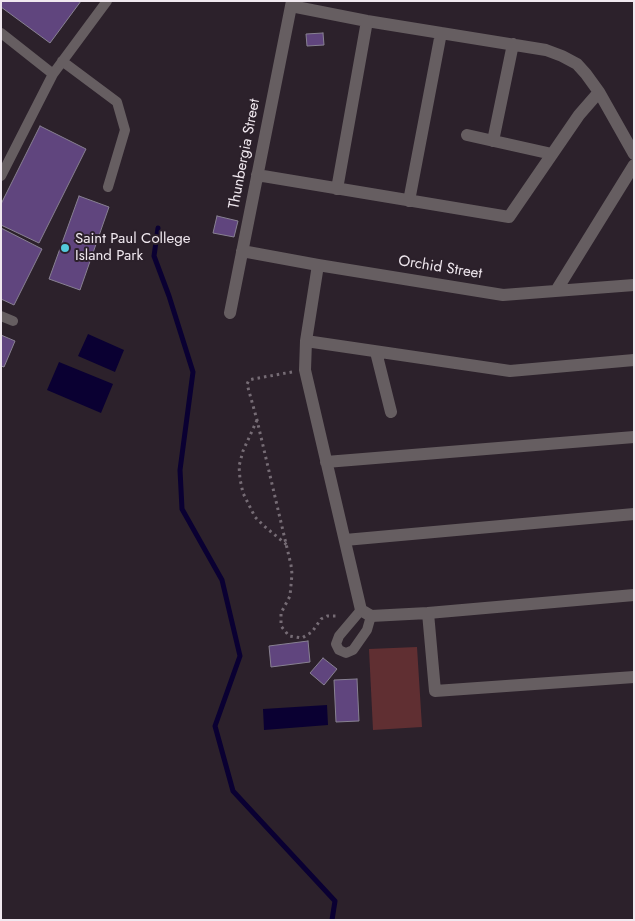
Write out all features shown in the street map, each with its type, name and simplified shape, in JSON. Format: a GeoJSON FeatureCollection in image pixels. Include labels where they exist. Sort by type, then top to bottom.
{"type":"FeatureCollection","features":[{"type":"Feature","properties":{"kind":"street"},"geometry":{"type":"LineString","coordinates":[[291,4],[367,21],[546,50],[577,64],[599,92],[634,154]]}},
{"type":"Feature","properties":{"kind":"street","name":"Thunbergia Street"},"geometry":{"type":"LineString","coordinates":[[230,313],[291,4]]}},
{"type":"Feature","properties":{"kind":"street"},"geometry":{"type":"LineString","coordinates":[[336,189],[367,21]]}},
{"type":"Feature","properties":{"kind":"street"},"geometry":{"type":"LineString","coordinates":[[409,201],[440,33]]}},
{"type":"Feature","properties":{"kind":"street"},"geometry":{"type":"LineString","coordinates":[[493,141],[513,44]]}},
{"type":"Feature","properties":{"kind":"street"},"geometry":{"type":"LineString","coordinates":[[257,175],[509,216],[579,115],[599,92]]}},
{"type":"Feature","properties":{"kind":"street"},"geometry":{"type":"LineString","coordinates":[[466,135],[552,154]]}},
{"type":"Feature","properties":{"kind":"street"},"geometry":{"type":"LineString","coordinates":[[556,291],[634,165]]}},
{"type":"Feature","properties":{"kind":"street","name":"Orchid Street"},"geometry":{"type":"LineString","coordinates":[[242,251],[504,295],[634,285]]}},
{"type":"Feature","properties":{"kind":"street"},"geometry":{"type":"LineString","coordinates":[[318,265],[306,342],[305,370],[362,615],[428,613],[634,595]]}},
{"type":"Feature","properties":{"kind":"street"},"geometry":{"type":"LineString","coordinates":[[306,342],[510,371],[634,360]]}},
{"type":"Feature","properties":{"kind":"street"},"geometry":{"type":"LineString","coordinates":[[376,352],[391,412]]}},
{"type":"Feature","properties":{"kind":"street"},"geometry":{"type":"LineString","coordinates":[[326,462],[634,437]]}},
{"type":"Feature","properties":{"kind":"street"},"geometry":{"type":"LineString","coordinates":[[345,540],[634,514]]}},
{"type":"Feature","properties":{"kind":"street"},"geometry":{"type":"LineString","coordinates":[[428,613],[435,691],[634,678]]}},
{"type":"Feature","properties":{"kind":"lane"},"geometry":{"type":"LineString","coordinates":[[1,176],[53,74],[107,1]]}},
{"type":"Feature","properties":{"kind":"lane"},"geometry":{"type":"LineString","coordinates":[[1,33],[53,74]]}},
{"type":"Feature","properties":{"kind":"lane"},"geometry":{"type":"LineString","coordinates":[[62,61],[117,102],[124,130],[108,187]]}},
{"type":"Feature","properties":{"kind":"lane"},"geometry":{"type":"LineString","coordinates":[[1,316],[13,321]]}},
{"type":"Feature","properties":{"kind":"path"},"geometry":{"type":"LineString","coordinates":[[305,370],[248,380],[247,384],[287,545],[292,574],[290,596],[281,613],[280,620],[284,632],[289,636],[302,638],[312,632],[318,622],[327,616],[362,615]]}},
{"type":"Feature","properties":{"kind":"path"},"geometry":{"type":"LineString","coordinates":[[257,420],[243,451],[239,466],[241,486],[255,517],[287,545]]}},
{"type":"Feature","properties":{"kind":"shaded area"},"geometry":{"type":"Polygon","coordinates":[[[88,334],[124,350],[115,372],[78,356],[88,334]]]}},
{"type":"Feature","properties":{"kind":"shaded area"},"geometry":{"type":"Polygon","coordinates":[[[59,362],[113,384],[101,413],[47,390],[59,362]]]}},
{"type":"Feature","properties":{"kind":"shaded area"},"geometry":{"type":"Polygon","coordinates":[[[417,647],[422,727],[373,730],[369,649],[417,647]]]}},
{"type":"Feature","properties":{"kind":"shaded area"},"geometry":{"type":"Polygon","coordinates":[[[327,705],[328,725],[264,730],[263,709],[327,705]]]}},
{"type":"Feature","properties":{"kind":"building"},"geometry":{"type":"Polygon","coordinates":[[[1,1],[81,1],[50,43],[1,7],[1,1]]]}},
{"type":"Feature","properties":{"kind":"building"},"geometry":{"type":"Polygon","coordinates":[[[323,33],[324,45],[307,46],[306,34],[323,33]]]}},
{"type":"Feature","properties":{"kind":"building"},"geometry":{"type":"Polygon","coordinates":[[[40,126],[86,149],[39,243],[1,225],[1,204],[40,126]]]}},
{"type":"Feature","properties":{"kind":"building"},"geometry":{"type":"Polygon","coordinates":[[[79,196],[109,207],[80,290],[49,279],[79,196]]]}},
{"type":"Feature","properties":{"kind":"building"},"geometry":{"type":"Polygon","coordinates":[[[217,216],[238,221],[234,237],[213,233],[217,216]]]}},
{"type":"Feature","properties":{"kind":"building"},"geometry":{"type":"Polygon","coordinates":[[[1,228],[42,249],[14,305],[1,299],[1,228]]]}},
{"type":"Feature","properties":{"kind":"building"},"geometry":{"type":"Polygon","coordinates":[[[1,335],[15,341],[4,367],[1,366],[1,335]]]}},
{"type":"Feature","properties":{"kind":"building"},"geometry":{"type":"Polygon","coordinates":[[[308,641],[310,662],[271,667],[269,646],[308,641]]]}},
{"type":"Feature","properties":{"kind":"building"},"geometry":{"type":"Polygon","coordinates":[[[323,658],[337,669],[324,685],[310,673],[323,658]]]}},
{"type":"Feature","properties":{"kind":"building"},"geometry":{"type":"Polygon","coordinates":[[[357,679],[359,721],[336,722],[334,680],[357,679]]]}},
{"type":"Feature","properties":{"kind":"waterway"},"geometry":{"type":"LineString","coordinates":[[158,228],[154,256],[193,372],[180,470],[182,509],[222,580],[240,656],[215,726],[233,791],[335,901],[332,920]]}},
{"type":"Feature","properties":{"kind":"place","name":"Saint Paul College Island Park"},"geometry":{"type":"Point","coordinates":[65,248]}}]}
